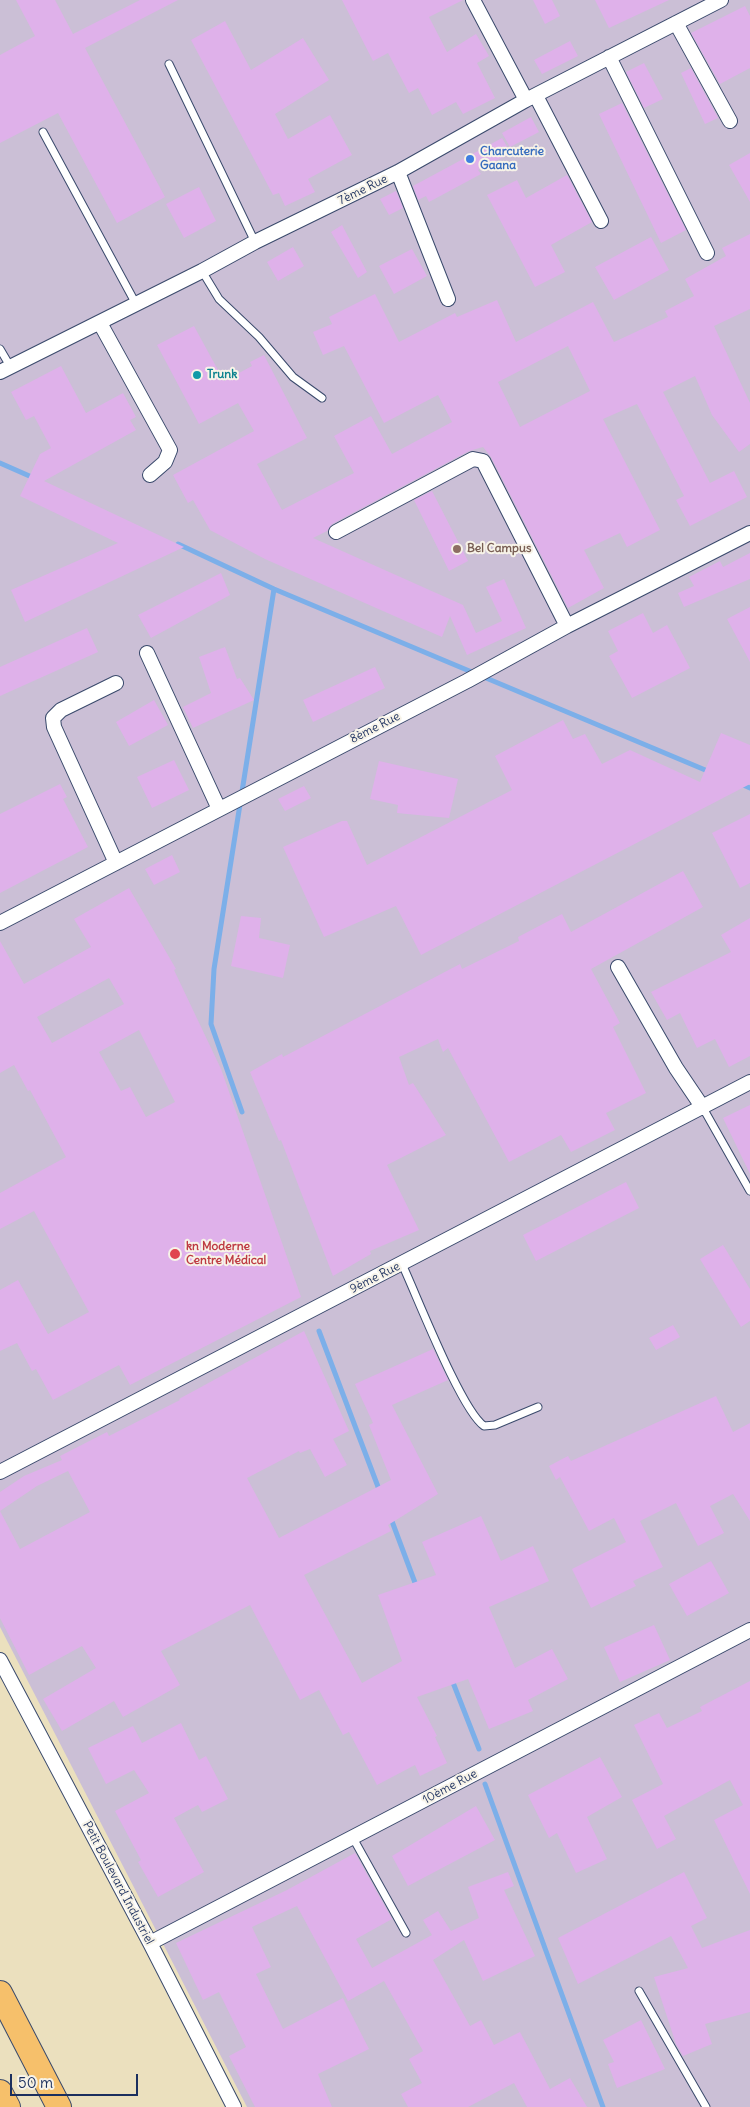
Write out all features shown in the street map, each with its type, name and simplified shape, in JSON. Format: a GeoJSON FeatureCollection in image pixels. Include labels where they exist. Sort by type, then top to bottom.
{"type":"FeatureCollection","features":[{"type":"Feature","properties":{"kind":"highway"},"geometry":{"type":"LineString","coordinates":[[0,1993],[59,2107]]}},
{"type":"Feature","properties":{"kind":"highway"},"geometry":{"type":"LineString","coordinates":[[0,2092],[8,2107]]}},
{"type":"Feature","properties":{"kind":"street"},"geometry":{"type":"LineString","coordinates":[[474,0],[601,220]]}},
{"type":"Feature","properties":{"kind":"street","name":"7ème Rue"},"geometry":{"type":"LineString","coordinates":[[5,369],[202,271],[255,242],[398,172],[531,98],[721,0]]}},
{"type":"Feature","properties":{"kind":"street"},"geometry":{"type":"LineString","coordinates":[[676,23],[730,121]]}},
{"type":"Feature","properties":{"kind":"street"},"geometry":{"type":"LineString","coordinates":[[609,57],[707,253]]}},
{"type":"Feature","properties":{"kind":"street"},"geometry":{"type":"LineString","coordinates":[[398,172],[448,299]]}},
{"type":"Feature","properties":{"kind":"street"},"geometry":{"type":"LineString","coordinates":[[100,322],[170,450],[165,462],[150,475]]}},
{"type":"Feature","properties":{"kind":"street"},"geometry":{"type":"LineString","coordinates":[[336,532],[474,459],[479,459],[483,461],[567,626]]}},
{"type":"Feature","properties":{"kind":"street","name":"8ème Rue"},"geometry":{"type":"LineString","coordinates":[[0,923],[239,797],[467,681],[567,626],[750,533]]}},
{"type":"Feature","properties":{"kind":"street"},"geometry":{"type":"LineString","coordinates":[[147,653],[219,809]]}},
{"type":"Feature","properties":{"kind":"street"},"geometry":{"type":"LineString","coordinates":[[116,683],[62,710],[53,718],[54,727],[116,863]]}},
{"type":"Feature","properties":{"kind":"street"},"geometry":{"type":"LineString","coordinates":[[618,967],[676,1068],[703,1108]]}},
{"type":"Feature","properties":{"kind":"street","name":"9ème Rue"},"geometry":{"type":"LineString","coordinates":[[0,1472],[750,1082]]}},
{"type":"Feature","properties":{"kind":"street","name":"10ème Rue"},"geometry":{"type":"LineString","coordinates":[[150,1943],[750,1630]]}},
{"type":"Feature","properties":{"kind":"street","name":"Petit Boulevard Industriel"},"geometry":{"type":"LineString","coordinates":[[0,1660],[150,1943],[234,2107]]}},
{"type":"Feature","properties":{"kind":"lane"},"geometry":{"type":"LineString","coordinates":[[169,64],[255,242]]}},
{"type":"Feature","properties":{"kind":"lane"},"geometry":{"type":"LineString","coordinates":[[43,132],[136,304]]}},
{"type":"Feature","properties":{"kind":"lane"},"geometry":{"type":"LineString","coordinates":[[202,271],[219,299],[258,337],[293,377],[322,398]]}},
{"type":"Feature","properties":{"kind":"lane"},"geometry":{"type":"LineString","coordinates":[[0,349],[5,369]]}},
{"type":"Feature","properties":{"kind":"lane"},"geometry":{"type":"LineString","coordinates":[[703,1108],[750,1191]]}},
{"type":"Feature","properties":{"kind":"lane"},"geometry":{"type":"LineString","coordinates":[[402,1264],[476,1421],[484,1426],[495,1425],[538,1407]]}},
{"type":"Feature","properties":{"kind":"lane"},"geometry":{"type":"LineString","coordinates":[[353,1838],[406,1933]]}},
{"type":"Feature","properties":{"kind":"lane"},"geometry":{"type":"LineString","coordinates":[[640,1991],[706,2107]]}},
{"type":"Feature","properties":{"kind":"shaded area"},"geometry":{"type":"Polygon","coordinates":[[[0,0],[750,0],[750,2107],[247,2107],[0,1627],[0,0]]]}},
{"type":"Feature","properties":{"kind":"building"},"geometry":{"type":"Polygon","coordinates":[[[16,0],[55,0],[73,34],[140,0],[178,0],[85,48],[165,197],[117,223],[58,113],[0,143],[0,55],[35,36],[16,0]]]}},
{"type":"Feature","properties":{"kind":"building"},"geometry":{"type":"Polygon","coordinates":[[[342,0],[463,0],[429,17],[447,52],[476,34],[489,56],[477,63],[495,98],[463,114],[456,102],[432,115],[418,88],[409,93],[388,53],[373,61],[342,0]]]}},
{"type":"Feature","properties":{"kind":"building"},"geometry":{"type":"Polygon","coordinates":[[[533,0],[552,0],[560,16],[545,24],[533,0]]]}},
{"type":"Feature","properties":{"kind":"building"},"geometry":{"type":"Polygon","coordinates":[[[595,0],[669,0],[609,28],[595,0]]]}},
{"type":"Feature","properties":{"kind":"building"},"geometry":{"type":"Polygon","coordinates":[[[745,6],[750,16],[750,68],[720,84],[691,33],[745,6]]]}},
{"type":"Feature","properties":{"kind":"building"},"geometry":{"type":"Polygon","coordinates":[[[225,21],[251,70],[303,38],[329,80],[275,114],[288,139],[330,115],[352,155],[308,179],[315,192],[285,206],[279,193],[273,195],[191,40],[225,21]]]}},
{"type":"Feature","properties":{"kind":"building"},"geometry":{"type":"Polygon","coordinates":[[[570,41],[578,56],[542,74],[534,60],[570,41]]]}},
{"type":"Feature","properties":{"kind":"building"},"geometry":{"type":"Polygon","coordinates":[[[644,63],[663,99],[644,108],[626,72],[644,63]]]}},
{"type":"Feature","properties":{"kind":"building"},"geometry":{"type":"Polygon","coordinates":[[[691,68],[718,118],[705,124],[681,73],[691,68]]]}},
{"type":"Feature","properties":{"kind":"building"},"geometry":{"type":"Polygon","coordinates":[[[622,103],[686,230],[661,243],[599,114],[622,103]]]}},
{"type":"Feature","properties":{"kind":"building"},"geometry":{"type":"Polygon","coordinates":[[[531,117],[539,132],[510,147],[502,133],[531,117]]]}},
{"type":"Feature","properties":{"kind":"building"},"geometry":{"type":"Polygon","coordinates":[[[502,138],[511,153],[478,170],[481,174],[429,202],[426,196],[418,200],[413,186],[502,138]]]}},
{"type":"Feature","properties":{"kind":"building"},"geometry":{"type":"Polygon","coordinates":[[[750,153],[750,202],[729,165],[750,153]]]}},
{"type":"Feature","properties":{"kind":"building"},"geometry":{"type":"Polygon","coordinates":[[[567,175],[592,222],[551,245],[565,272],[535,287],[487,195],[517,180],[526,198],[567,175]]]}},
{"type":"Feature","properties":{"kind":"building"},"geometry":{"type":"Polygon","coordinates":[[[199,187],[216,221],[184,238],[166,204],[199,187]]]}},
{"type":"Feature","properties":{"kind":"building"},"geometry":{"type":"Polygon","coordinates":[[[396,191],[403,208],[389,215],[380,199],[396,191]]]}},
{"type":"Feature","properties":{"kind":"building"},"geometry":{"type":"Polygon","coordinates":[[[342,225],[367,272],[358,278],[331,232],[342,225]]]}},
{"type":"Feature","properties":{"kind":"building"},"geometry":{"type":"Polygon","coordinates":[[[750,234],[750,309],[714,326],[750,403],[750,444],[739,452],[712,415],[695,376],[663,392],[710,483],[734,471],[747,497],[690,526],[676,500],[684,496],[637,404],[603,419],[660,530],[627,547],[620,533],[584,550],[604,588],[568,608],[491,457],[483,447],[469,451],[332,524],[327,531],[313,538],[463,605],[476,633],[502,621],[486,587],[504,579],[526,628],[467,655],[450,616],[442,637],[265,559],[210,530],[193,500],[188,503],[173,475],[254,431],[238,403],[199,424],[157,345],[194,326],[224,381],[252,366],[250,362],[264,355],[307,438],[257,464],[282,510],[354,473],[334,436],[371,416],[392,454],[452,422],[438,395],[384,423],[344,346],[323,355],[313,332],[332,324],[329,317],[375,294],[399,342],[455,313],[457,317],[497,300],[516,342],[593,302],[614,342],[668,317],[665,311],[694,296],[685,279],[726,256],[722,248],[750,234]],[[568,346],[498,382],[520,427],[590,391],[568,346]]]}},
{"type":"Feature","properties":{"kind":"building"},"geometry":{"type":"Polygon","coordinates":[[[651,237],[669,270],[614,300],[595,267],[651,237]]]}},
{"type":"Feature","properties":{"kind":"building"},"geometry":{"type":"Polygon","coordinates":[[[293,247],[304,266],[278,281],[267,262],[293,247]]]}},
{"type":"Feature","properties":{"kind":"building"},"geometry":{"type":"Polygon","coordinates":[[[412,249],[427,276],[394,294],[379,266],[412,249]]]}},
{"type":"Feature","properties":{"kind":"building"},"geometry":{"type":"Polygon","coordinates":[[[61,366],[86,413],[123,393],[136,417],[130,420],[136,430],[44,481],[184,547],[25,622],[11,590],[118,543],[20,496],[40,454],[51,448],[34,416],[26,420],[11,392],[61,366]]]}},
{"type":"Feature","properties":{"kind":"building"},"geometry":{"type":"Polygon","coordinates":[[[432,491],[468,561],[449,571],[414,500],[432,491]]]}},
{"type":"Feature","properties":{"kind":"building"},"geometry":{"type":"Polygon","coordinates":[[[750,553],[750,579],[684,607],[678,593],[694,586],[689,577],[720,561],[723,567],[750,553]]]}},
{"type":"Feature","properties":{"kind":"building"},"geometry":{"type":"Polygon","coordinates":[[[221,573],[230,595],[151,638],[138,615],[221,573]]]}},
{"type":"Feature","properties":{"kind":"building"},"geometry":{"type":"Polygon","coordinates":[[[750,607],[750,662],[727,619],[750,607]]]}},
{"type":"Feature","properties":{"kind":"building"},"geometry":{"type":"Polygon","coordinates":[[[643,613],[653,633],[667,625],[690,668],[632,698],[609,656],[618,651],[608,631],[643,613]]]}},
{"type":"Feature","properties":{"kind":"building"},"geometry":{"type":"Polygon","coordinates":[[[87,628],[98,652],[0,696],[0,667],[87,628]]]}},
{"type":"Feature","properties":{"kind":"building"},"geometry":{"type":"Polygon","coordinates":[[[225,647],[237,679],[240,678],[254,700],[193,728],[183,707],[211,693],[199,657],[225,647]]]}},
{"type":"Feature","properties":{"kind":"building"},"geometry":{"type":"Polygon","coordinates":[[[375,667],[385,688],[313,722],[303,700],[375,667]]]}},
{"type":"Feature","properties":{"kind":"building"},"geometry":{"type":"Polygon","coordinates":[[[154,700],[168,725],[129,746],[116,722],[154,700]]]}},
{"type":"Feature","properties":{"kind":"building"},"geometry":{"type":"Polygon","coordinates":[[[563,720],[573,739],[585,734],[602,764],[630,750],[700,782],[721,733],[750,745],[750,784],[421,955],[396,906],[324,937],[283,847],[342,821],[347,821],[367,865],[512,790],[495,756],[563,720]]]}},
{"type":"Feature","properties":{"kind":"building"},"geometry":{"type":"Polygon","coordinates":[[[174,760],[189,790],[152,808],[137,777],[174,760]]]}},
{"type":"Feature","properties":{"kind":"building"},"geometry":{"type":"Polygon","coordinates":[[[379,761],[458,779],[449,818],[397,813],[398,805],[370,799],[379,761]]]}},
{"type":"Feature","properties":{"kind":"building"},"geometry":{"type":"Polygon","coordinates":[[[60,784],[67,797],[63,799],[88,847],[0,893],[0,814],[60,784]]]}},
{"type":"Feature","properties":{"kind":"building"},"geometry":{"type":"Polygon","coordinates":[[[304,786],[311,798],[285,811],[278,799],[304,786]]]}},
{"type":"Feature","properties":{"kind":"building"},"geometry":{"type":"Polygon","coordinates":[[[750,814],[750,883],[740,888],[712,833],[750,814]]]}},
{"type":"Feature","properties":{"kind":"building"},"geometry":{"type":"Polygon","coordinates":[[[172,855],[180,872],[154,885],[145,869],[172,855]]]}},
{"type":"Feature","properties":{"kind":"building"},"geometry":{"type":"Polygon","coordinates":[[[683,871],[703,907],[591,969],[620,1023],[613,1027],[646,1093],[606,1113],[615,1130],[571,1152],[561,1135],[509,1162],[448,1048],[443,1052],[438,1039],[399,1057],[409,1085],[413,1083],[446,1135],[387,1165],[419,1230],[370,1251],[371,1254],[333,1276],[281,1140],[279,1141],[250,1072],[282,1054],[283,1057],[460,964],[462,969],[519,941],[518,937],[562,914],[571,932],[683,871]]]}},
{"type":"Feature","properties":{"kind":"building"},"geometry":{"type":"Polygon","coordinates":[[[129,888],[176,969],[174,970],[221,1069],[301,1297],[130,1385],[119,1365],[53,1400],[36,1369],[32,1371],[17,1343],[0,1351],[0,1290],[18,1280],[48,1334],[89,1312],[34,1211],[0,1229],[0,1193],[66,1157],[30,1090],[28,1091],[14,1065],[0,1073],[0,941],[24,984],[91,947],[74,919],[129,888]],[[109,978],[37,1017],[52,1043],[124,1004],[109,978]],[[139,1030],[99,1052],[121,1091],[130,1087],[146,1117],[175,1102],[139,1030]]]}},
{"type":"Feature","properties":{"kind":"building"},"geometry":{"type":"Polygon","coordinates":[[[241,916],[261,918],[259,938],[290,945],[283,978],[231,966],[241,916]]]}},
{"type":"Feature","properties":{"kind":"building"},"geometry":{"type":"Polygon","coordinates":[[[750,918],[750,1056],[729,1067],[715,1039],[697,1048],[680,1013],[667,1020],[651,992],[731,952],[721,935],[750,918]]]}},
{"type":"Feature","properties":{"kind":"building"},"geometry":{"type":"Polygon","coordinates":[[[750,1105],[750,1174],[723,1118],[750,1105]]]}},
{"type":"Feature","properties":{"kind":"building"},"geometry":{"type":"Polygon","coordinates":[[[626,1182],[639,1208],[536,1261],[523,1235],[626,1182]]]}},
{"type":"Feature","properties":{"kind":"building"},"geometry":{"type":"Polygon","coordinates":[[[723,1245],[750,1289],[750,1321],[741,1327],[700,1259],[723,1245]]]}},
{"type":"Feature","properties":{"kind":"building"},"geometry":{"type":"Polygon","coordinates":[[[673,1325],[680,1337],[656,1350],[649,1338],[673,1325]]]}},
{"type":"Feature","properties":{"kind":"building"},"geometry":{"type":"Polygon","coordinates":[[[304,1331],[349,1431],[333,1439],[347,1465],[325,1477],[310,1449],[300,1453],[299,1451],[247,1478],[279,1538],[391,1480],[369,1425],[373,1423],[355,1384],[433,1349],[448,1380],[392,1405],[438,1494],[388,1525],[391,1531],[304,1575],[362,1683],[402,1661],[378,1595],[436,1575],[422,1542],[481,1516],[501,1561],[533,1546],[549,1581],[489,1607],[515,1668],[552,1649],[568,1679],[528,1700],[533,1711],[489,1729],[468,1679],[417,1697],[437,1736],[435,1737],[447,1763],[420,1776],[415,1765],[377,1785],[349,1732],[343,1735],[319,1690],[300,1700],[250,1605],[161,1651],[180,1685],[123,1717],[114,1701],[62,1731],[43,1699],[96,1668],[82,1646],[29,1675],[0,1618],[0,1511],[0,1492],[24,1476],[62,1460],[60,1456],[107,1432],[109,1436],[304,1331]],[[68,1471],[37,1486],[0,1511],[20,1549],[90,1512],[68,1471]]]}},
{"type":"Feature","properties":{"kind":"building"},"geometry":{"type":"Polygon","coordinates":[[[716,1396],[733,1432],[750,1423],[750,1521],[733,1494],[710,1506],[724,1533],[698,1546],[676,1503],[640,1521],[663,1567],[633,1581],[636,1586],[591,1608],[572,1569],[626,1542],[614,1518],[589,1531],[560,1477],[556,1480],[549,1466],[568,1456],[571,1461],[716,1396]]]}},
{"type":"Feature","properties":{"kind":"building"},"geometry":{"type":"Polygon","coordinates":[[[711,1561],[729,1593],[687,1616],[669,1584],[711,1561]]]}},
{"type":"Feature","properties":{"kind":"building"},"geometry":{"type":"Polygon","coordinates":[[[654,1625],[670,1660],[620,1682],[604,1647],[654,1625]]]}},
{"type":"Feature","properties":{"kind":"building"},"geometry":{"type":"Polygon","coordinates":[[[750,1681],[750,1894],[714,1820],[743,1805],[730,1780],[664,1816],[676,1839],[657,1849],[632,1800],[663,1784],[634,1725],[659,1713],[667,1728],[702,1711],[700,1707],[750,1681]]]}},
{"type":"Feature","properties":{"kind":"building"},"geometry":{"type":"Polygon","coordinates":[[[181,1723],[199,1760],[206,1756],[228,1799],[202,1812],[198,1805],[174,1818],[204,1872],[158,1897],[138,1862],[141,1860],[115,1811],[149,1793],[134,1770],[106,1784],[88,1748],[133,1726],[142,1743],[181,1723]]]}},
{"type":"Feature","properties":{"kind":"building"},"geometry":{"type":"Polygon","coordinates":[[[600,1757],[622,1797],[587,1817],[607,1859],[576,1873],[557,1833],[549,1838],[528,1795],[600,1757]]]}},
{"type":"Feature","properties":{"kind":"building"},"geometry":{"type":"Polygon","coordinates":[[[476,1806],[495,1840],[408,1886],[392,1856],[476,1806]]]}},
{"type":"Feature","properties":{"kind":"building"},"geometry":{"type":"Polygon","coordinates":[[[355,1853],[392,1919],[356,1939],[372,1968],[432,1935],[423,1920],[438,1911],[451,1931],[479,1918],[468,1887],[508,1872],[514,1886],[504,1890],[535,1956],[483,1981],[464,1940],[433,1960],[470,2026],[481,2020],[494,2045],[520,2032],[550,2089],[570,2078],[587,2107],[527,2107],[514,2083],[468,2107],[408,2107],[401,2094],[422,2083],[409,2059],[423,2051],[384,1981],[348,2001],[297,1906],[252,1927],[271,1967],[256,1974],[283,2029],[343,1998],[369,2049],[318,2074],[332,2107],[255,2107],[229,2056],[246,2047],[219,1992],[203,2000],[176,1943],[287,1890],[355,1853]]]}},
{"type":"Feature","properties":{"kind":"building"},"geometry":{"type":"Polygon","coordinates":[[[684,1872],[707,1918],[691,1926],[702,1948],[750,1930],[750,2012],[705,2024],[712,2044],[683,2056],[676,2044],[654,1977],[688,1968],[671,1936],[578,1984],[558,1938],[684,1872]]]}},
{"type":"Feature","properties":{"kind":"building"},"geometry":{"type":"Polygon","coordinates":[[[641,2020],[665,2069],[617,2088],[608,2064],[614,2062],[603,2040],[641,2020]]]}},
{"type":"Feature","properties":{"kind":"waterway"},"geometry":{"type":"LineString","coordinates":[[0,463],[34,478]]}},
{"type":"Feature","properties":{"kind":"waterway"},"geometry":{"type":"LineString","coordinates":[[178,544],[274,589],[710,772]]}},
{"type":"Feature","properties":{"kind":"waterway"},"geometry":{"type":"LineString","coordinates":[[242,1112],[211,1024],[214,969],[274,589]]}},
{"type":"Feature","properties":{"kind":"waterway"},"geometry":{"type":"LineString","coordinates":[[741,784],[750,788]]}},
{"type":"Feature","properties":{"kind":"waterway"},"geometry":{"type":"LineString","coordinates":[[319,1331],[380,1492]]}},
{"type":"Feature","properties":{"kind":"waterway"},"geometry":{"type":"LineString","coordinates":[[390,1516],[417,1588]]}},
{"type":"Feature","properties":{"kind":"waterway"},"geometry":{"type":"LineString","coordinates":[[452,1680],[479,1749]]}},
{"type":"Feature","properties":{"kind":"waterway"},"geometry":{"type":"LineString","coordinates":[[485,1784],[603,2107]]}},
{"type":"Feature","properties":{"kind":"place","name":"Charcuterie Gaana"},"geometry":{"type":"Point","coordinates":[470,159]}},
{"type":"Feature","properties":{"kind":"place","name":"Trunk"},"geometry":{"type":"Point","coordinates":[197,375]}},
{"type":"Feature","properties":{"kind":"place","name":"Bel Campus"},"geometry":{"type":"Point","coordinates":[457,549]}},
{"type":"Feature","properties":{"kind":"place","name":"kn Moderne Centre Médical"},"geometry":{"type":"Point","coordinates":[175,1254]}}]}
